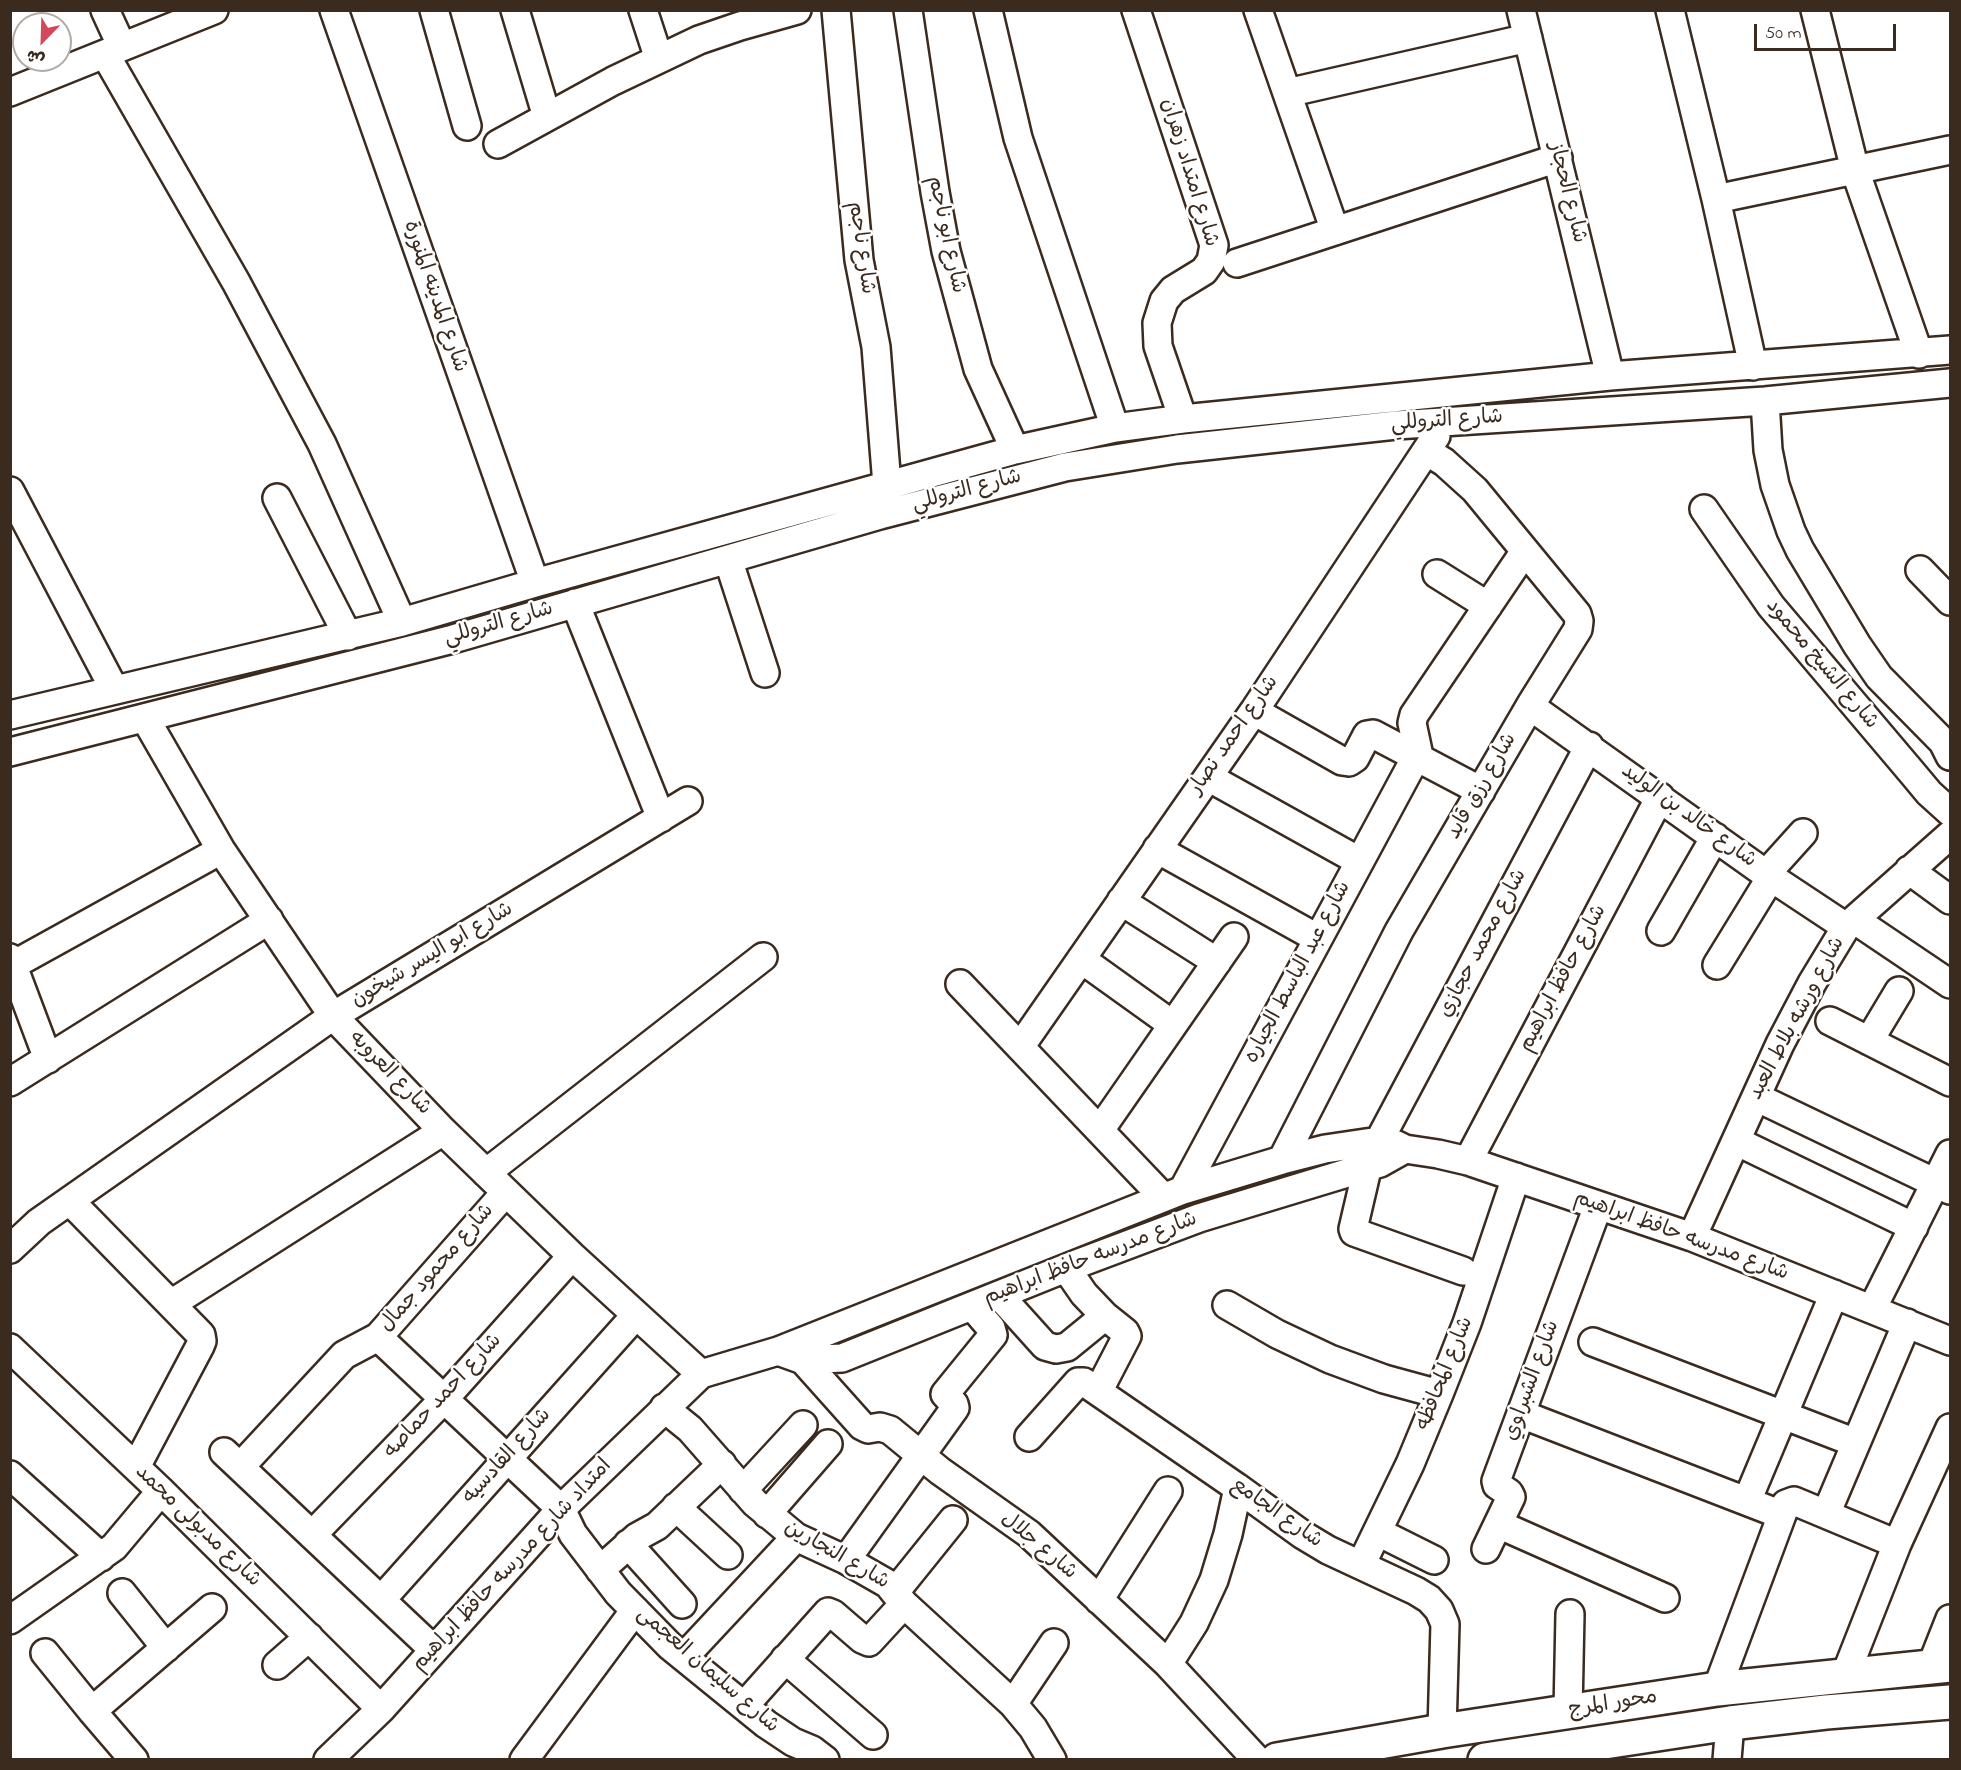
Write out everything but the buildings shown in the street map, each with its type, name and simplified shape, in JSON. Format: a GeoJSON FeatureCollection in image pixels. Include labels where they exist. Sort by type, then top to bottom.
{"type":"FeatureCollection","features":[{"type":"Feature","properties":{"kind":"main road","name":"محور المرج"},"geometry":{"type":"LineString","coordinates":[[1277,1760],[1442,1731],[1717,1689],[1941,1666]]}},
{"type":"Feature","properties":{"kind":"main road","name":"محور المرج"},"geometry":{"type":"LineString","coordinates":[[1485,1760],[1730,1723],[1826,1712],[1950,1702]]}},
{"type":"Feature","properties":{"kind":"street"},"geometry":{"type":"LineString","coordinates":[[105,10],[114,51],[317,434],[402,622]]}},
{"type":"Feature","properties":{"kind":"street"},"geometry":{"type":"LineString","coordinates":[[11,90],[214,10]]}},
{"type":"Feature","properties":{"kind":"street","name":"شارع المدينه المنورة"},"geometry":{"type":"LineString","coordinates":[[334,10],[535,583]]}},
{"type":"Feature","properties":{"kind":"street"},"geometry":{"type":"LineString","coordinates":[[435,10],[467,126]]}},
{"type":"Feature","properties":{"kind":"street"},"geometry":{"type":"LineString","coordinates":[[514,10],[547,117]]}},
{"type":"Feature","properties":{"kind":"street"},"geometry":{"type":"LineString","coordinates":[[643,10],[659,59]]}},
{"type":"Feature","properties":{"kind":"street"},"geometry":{"type":"LineString","coordinates":[[498,144],[613,81],[699,40],[738,18],[797,10]]}},
{"type":"Feature","properties":{"kind":"street","name":"شارع ناجم"},"geometry":{"type":"LineString","coordinates":[[836,10],[859,260],[876,347],[887,485]]}},
{"type":"Feature","properties":{"kind":"street","name":"شارع ابو ناجم"},"geometry":{"type":"LineString","coordinates":[[908,10],[935,192],[949,261],[978,369],[1015,450]]}},
{"type":"Feature","properties":{"kind":"street"},"geometry":{"type":"LineString","coordinates":[[988,10],[1021,148],[1115,428]]}},
{"type":"Feature","properties":{"kind":"street","name":"شارع امتداد زهران"},"geometry":{"type":"LineString","coordinates":[[1136,10],[1214,245],[1211,261],[1204,270],[1173,290],[1164,301],[1157,322],[1158,345],[1183,419]]}},
{"type":"Feature","properties":{"kind":"street"},"geometry":{"type":"LineString","coordinates":[[1258,10],[1335,231]]}},
{"type":"Feature","properties":{"kind":"street","name":"شارع الحجاز"},"geometry":{"type":"LineString","coordinates":[[1521,10],[1610,376]]}},
{"type":"Feature","properties":{"kind":"street"},"geometry":{"type":"LineString","coordinates":[[1670,10],[1716,199],[1753,366]]}},
{"type":"Feature","properties":{"kind":"street"},"geometry":{"type":"LineString","coordinates":[[1815,10],[1855,170],[1919,354]]}},
{"type":"Feature","properties":{"kind":"street"},"geometry":{"type":"LineString","coordinates":[[1287,93],[1528,38]]}},
{"type":"Feature","properties":{"kind":"street"},"geometry":{"type":"LineString","coordinates":[[1716,199],[1950,150]]}},
{"type":"Feature","properties":{"kind":"street"},"geometry":{"type":"LineString","coordinates":[[1237,263],[1558,158]]}},
{"type":"Feature","properties":{"kind":"street","name":"شارع التروللي"},"geometry":{"type":"LineString","coordinates":[[10,715],[402,622],[1015,450],[1115,428],[1183,419],[1610,376],[1950,351]]}},
{"type":"Feature","properties":{"kind":"street","name":"شارع التروللي"},"geometry":{"type":"LineString","coordinates":[[10,752],[453,639],[880,515],[1065,466],[1178,449],[1396,425],[1765,401],[1950,383]]}},
{"type":"Feature","properties":{"kind":"street"},"geometry":{"type":"LineString","coordinates":[[1765,401],[1768,450],[1775,485],[1800,550],[1834,609],[1879,677],[1943,742],[1950,756]]}},
{"type":"Feature","properties":{"kind":"street","name":"شارع احمد نصار"},"geometry":{"type":"LineString","coordinates":[[1020,1047],[1254,711],[1445,422]]}},
{"type":"Feature","properties":{"kind":"street","name":"شارع رزق قايد"},"geometry":{"type":"LineString","coordinates":[[1282,1160],[1399,931],[1530,706],[1575,636],[1579,621],[1577,614],[1526,551],[1460,475],[1426,451]]}},
{"type":"Feature","properties":{"kind":"street"},"geometry":{"type":"LineString","coordinates":[[10,491],[18,520],[114,689]]}},
{"type":"Feature","properties":{"kind":"street"},"geometry":{"type":"LineString","coordinates":[[277,498],[348,636]]}},
{"type":"Feature","properties":{"kind":"street","name":"شارع الشيخ محمود"},"geometry":{"type":"LineString","coordinates":[[1704,509],[1771,606],[1929,793],[1950,812]]}},
{"type":"Feature","properties":{"kind":"street"},"geometry":{"type":"LineString","coordinates":[[1416,757],[1418,751],[1413,730],[1414,715],[1526,551]]}},
{"type":"Feature","properties":{"kind":"street"},"geometry":{"type":"LineString","coordinates":[[728,559],[765,674]]}},
{"type":"Feature","properties":{"kind":"street"},"geometry":{"type":"LineString","coordinates":[[1920,570],[1950,601]]}},
{"type":"Feature","properties":{"kind":"street"},"geometry":{"type":"LineString","coordinates":[[1437,574],[1488,606]]}},
{"type":"Feature","properties":{"kind":"street"},"geometry":{"type":"LineString","coordinates":[[575,603],[661,818]]}},
{"type":"Feature","properties":{"kind":"street","name":"شارع خالد بن الوليد"},"geometry":{"type":"LineString","coordinates":[[1530,706],[1768,875],[1950,984]]}},
{"type":"Feature","properties":{"kind":"street"},"geometry":{"type":"LineString","coordinates":[[1254,711],[1342,761],[1349,762],[1354,758],[1365,738],[1370,734],[1481,791]]}},
{"type":"Feature","properties":{"kind":"street","name":"شارع العروبه"},"geometry":{"type":"LineString","coordinates":[[145,718],[221,850],[333,1016],[486,1173],[572,1256],[701,1374]]}},
{"type":"Feature","properties":{"kind":"street","name":"شارع محمد حجازي"},"geometry":{"type":"LineString","coordinates":[[1463,1271],[1355,1234],[1353,1229],[1374,1153],[1589,746]]}},
{"type":"Feature","properties":{"kind":"street","name":"شارع عبد الباسط الجياره"},"geometry":{"type":"LineString","coordinates":[[1173,1193],[1416,757]]}},
{"type":"Feature","properties":{"kind":"street"},"geometry":{"type":"LineString","coordinates":[[1208,777],[1359,861]]}},
{"type":"Feature","properties":{"kind":"street","name":"شارع حافظ ابراهيم"},"geometry":{"type":"LineString","coordinates":[[1468,1161],[1660,797]]}},
{"type":"Feature","properties":{"kind":"street","name":"شارع ابو اليسر شيخون"},"geometry":{"type":"LineString","coordinates":[[10,1249],[39,1222],[333,1016],[688,801]]}},
{"type":"Feature","properties":{"kind":"street"},"geometry":{"type":"LineString","coordinates":[[1717,965],[1768,875],[1803,833]]}},
{"type":"Feature","properties":{"kind":"street","name":"شارع ورشه بلاط العبد"},"geometry":{"type":"LineString","coordinates":[[1692,1237],[1780,1044],[1812,983],[1850,924],[1950,835]]}},
{"type":"Feature","properties":{"kind":"street"},"geometry":{"type":"LineString","coordinates":[[1661,931],[1715,837]]}},
{"type":"Feature","properties":{"kind":"street"},"geometry":{"type":"LineString","coordinates":[[1157,849],[1317,938]]}},
{"type":"Feature","properties":{"kind":"street"},"geometry":{"type":"LineString","coordinates":[[48,1059],[12,962],[221,850]]}},
{"type":"Feature","properties":{"kind":"street"},"geometry":{"type":"LineString","coordinates":[[1909,870],[1950,900]]}},
{"type":"Feature","properties":{"kind":"street"},"geometry":{"type":"LineString","coordinates":[[1121,901],[1217,962]]}},
{"type":"Feature","properties":{"kind":"street"},"geometry":{"type":"LineString","coordinates":[[10,1083],[268,920]]}},
{"type":"Feature","properties":{"kind":"street"},"geometry":{"type":"LineString","coordinates":[[1100,1130],[1234,938]]}},
{"type":"Feature","properties":{"kind":"street"},"geometry":{"type":"LineString","coordinates":[[486,1173],[763,957]]}},
{"type":"Feature","properties":{"kind":"street"},"geometry":{"type":"LineString","coordinates":[[1081,959],[1173,1025]]}},
{"type":"Feature","properties":{"kind":"street"},"geometry":{"type":"LineString","coordinates":[[960,984],[1100,1130],[1173,1193]]}},
{"type":"Feature","properties":{"kind":"street"},"geometry":{"type":"LineString","coordinates":[[1869,1041],[1899,991]]}},
{"type":"Feature","properties":{"kind":"street"},"geometry":{"type":"LineString","coordinates":[[1830,1021],[1950,1082]]}},
{"type":"Feature","properties":{"kind":"street"},"geometry":{"type":"LineString","coordinates":[[1756,1097],[1943,1186]]}},
{"type":"Feature","properties":{"kind":"street"},"geometry":{"type":"LineString","coordinates":[[171,1304],[443,1131]]}},
{"type":"Feature","properties":{"kind":"street"},"geometry":{"type":"LineString","coordinates":[[1736,1140],[1914,1227]]}},
{"type":"Feature","properties":{"kind":"street","name":"شارع مدرسه حافظ ابراهيم"},"geometry":{"type":"LineString","coordinates":[[778,1351],[803,1360],[842,1358],[1066,1268],[1397,1145],[1405,1149],[1468,1161],[1692,1237],[1950,1341]]}},
{"type":"Feature","properties":{"kind":"street","name":"شارع مدرسه حافظ ابراهيم"},"geometry":{"type":"LineString","coordinates":[[701,1374],[778,1351],[1173,1193],[1325,1149],[1374,1153]]}},
{"type":"Feature","properties":{"kind":"street"},"geometry":{"type":"LineString","coordinates":[[1872,1309],[1914,1227],[1943,1186],[1950,1154]]}},
{"type":"Feature","properties":{"kind":"street","name":"شارع المحافظه"},"geometry":{"type":"LineString","coordinates":[[1361,1565],[1440,1395],[1516,1178]]}},
{"type":"Feature","properties":{"kind":"street","name":"شارع محمود جمال"},"geometry":{"type":"LineString","coordinates":[[312,1535],[232,1460],[344,1355],[378,1337],[506,1192]]}},
{"type":"Feature","properties":{"kind":"street"},"geometry":{"type":"LineString","coordinates":[[70,1201],[201,1335],[202,1341],[136,1467]]}},
{"type":"Feature","properties":{"kind":"street","name":"شارع الشبراوي"},"geometry":{"type":"LineString","coordinates":[[1486,1549],[1511,1497],[1496,1482],[1598,1206]]}},
{"type":"Feature","properties":{"kind":"street","name":"شارع احمد حماصه"},"geometry":{"type":"LineString","coordinates":[[312,1535],[444,1399],[572,1256]]}},
{"type":"Feature","properties":{"kind":"street"},"geometry":{"type":"LineString","coordinates":[[1029,1437],[1078,1382],[1084,1382],[1098,1390],[1127,1339],[1125,1332],[1105,1316],[1084,1294],[1066,1268]]}},
{"type":"Feature","properties":{"kind":"street"},"geometry":{"type":"LineString","coordinates":[[1747,1501],[1834,1294]]}},
{"type":"Feature","properties":{"kind":"street"},"geometry":{"type":"LineString","coordinates":[[999,1295],[1045,1346],[1056,1349],[1067,1347],[1105,1316]]}},
{"type":"Feature","properties":{"kind":"street"},"geometry":{"type":"LineString","coordinates":[[1227,1305],[1277,1334],[1330,1359],[1384,1379],[1440,1395]]}},
{"type":"Feature","properties":{"kind":"street"},"geometry":{"type":"LineString","coordinates":[[846,1560],[955,1408],[945,1394],[993,1335],[991,1328],[972,1306]]}},
{"type":"Feature","properties":{"kind":"street","name":"شارع القادسيه"},"geometry":{"type":"LineString","coordinates":[[381,1599],[636,1314]]}},
{"type":"Feature","properties":{"kind":"street"},"geometry":{"type":"LineString","coordinates":[[1826,1514],[1907,1323]]}},
{"type":"Feature","properties":{"kind":"street"},"geometry":{"type":"LineString","coordinates":[[378,1337],[561,1509]]}},
{"type":"Feature","properties":{"kind":"street"},"geometry":{"type":"LineString","coordinates":[[1593,1342],[1856,1443]]}},
{"type":"Feature","properties":{"kind":"street","name":"شارع مدبولى محمد"},"geometry":{"type":"LineString","coordinates":[[10,1348],[161,1491],[381,1709]]}},
{"type":"Feature","properties":{"kind":"street","name":"شارع جلال"},"geometry":{"type":"LineString","coordinates":[[803,1360],[862,1426],[868,1429],[880,1427],[890,1430],[1029,1534],[1168,1664],[1257,1760]]}},
{"type":"Feature","properties":{"kind":"street","name":"امتداد شارع مدرسه حافظ ابراهيم"},"geometry":{"type":"LineString","coordinates":[[328,1760],[381,1709],[561,1509],[701,1374]]}},
{"type":"Feature","properties":{"kind":"street","name":"شارع الجامع"},"geometry":{"type":"LineString","coordinates":[[1098,1390],[1303,1535],[1429,1599],[1439,1610],[1445,1624],[1442,1731]]}},
{"type":"Feature","properties":{"kind":"street","name":"شارع النجارين"},"geometry":{"type":"LineString","coordinates":[[664,1408],[690,1429],[767,1514],[796,1537],[846,1560],[888,1584],[1013,1704],[1033,1728],[1052,1760]]}},
{"type":"Feature","properties":{"kind":"street"},"geometry":{"type":"LineString","coordinates":[[1521,1414],[1782,1515]]}},
{"type":"Feature","properties":{"kind":"street"},"geometry":{"type":"LineString","coordinates":[[743,1490],[803,1425]]}},
{"type":"Feature","properties":{"kind":"street"},"geometry":{"type":"LineString","coordinates":[[1845,1676],[1897,1544],[1950,1428]]}},
{"type":"Feature","properties":{"kind":"street"},"geometry":{"type":"LineString","coordinates":[[767,1514],[828,1444]]}},
{"type":"Feature","properties":{"kind":"street"},"geometry":{"type":"LineString","coordinates":[[600,1570],[628,1544],[657,1526],[722,1464]]}},
{"type":"Feature","properties":{"kind":"street"},"geometry":{"type":"LineString","coordinates":[[10,1475],[102,1557]]}},
{"type":"Feature","properties":{"kind":"street"},"geometry":{"type":"LineString","coordinates":[[1168,1664],[1194,1623],[1214,1580],[1228,1534],[1238,1488]]}},
{"type":"Feature","properties":{"kind":"street"},"geometry":{"type":"LineString","coordinates":[[14,1612],[102,1557],[114,1547],[161,1491]]}},
{"type":"Feature","properties":{"kind":"street"},"geometry":{"type":"LineString","coordinates":[[1099,1600],[1168,1491]]}},
{"type":"Feature","properties":{"kind":"street"},"geometry":{"type":"LineString","coordinates":[[1717,1689],[1786,1504],[1794,1501],[1897,1544]]}},
{"type":"Feature","properties":{"kind":"street"},"geometry":{"type":"LineString","coordinates":[[676,1507],[728,1555]]}},
{"type":"Feature","properties":{"kind":"street","name":"شارع سليمان العجمى"},"geometry":{"type":"LineString","coordinates":[[561,1509],[573,1534],[618,1593],[684,1657],[779,1734],[812,1750],[825,1760]]}},
{"type":"Feature","properties":{"kind":"street"},"geometry":{"type":"LineString","coordinates":[[744,1706],[828,1612],[862,1640],[869,1641],[953,1520]]}},
{"type":"Feature","properties":{"kind":"street"},"geometry":{"type":"LineString","coordinates":[[1498,1524],[1665,1598]]}},
{"type":"Feature","properties":{"kind":"street"},"geometry":{"type":"LineString","coordinates":[[1378,1532],[1434,1560]]}},
{"type":"Feature","properties":{"kind":"street"},"geometry":{"type":"LineString","coordinates":[[312,1535],[434,1650]]}},
{"type":"Feature","properties":{"kind":"street"},"geometry":{"type":"LineString","coordinates":[[684,1657],[796,1537]]}},
{"type":"Feature","properties":{"kind":"street"},"geometry":{"type":"LineString","coordinates":[[628,1544],[682,1604]]}},
{"type":"Feature","properties":{"kind":"street"},"geometry":{"type":"LineString","coordinates":[[122,1593],[166,1648]]}},
{"type":"Feature","properties":{"kind":"street"},"geometry":{"type":"LineString","coordinates":[[92,1711],[212,1608]]}},
{"type":"Feature","properties":{"kind":"street"},"geometry":{"type":"LineString","coordinates":[[524,1760],[635,1610]]}},
{"type":"Feature","properties":{"kind":"street"},"geometry":{"type":"LineString","coordinates":[[1568,1712],[1570,1614]]}},
{"type":"Feature","properties":{"kind":"street"},"geometry":{"type":"LineString","coordinates":[[1941,1666],[1950,1619]]}},
{"type":"Feature","properties":{"kind":"street"},"geometry":{"type":"LineString","coordinates":[[277,1665],[309,1637]]}},
{"type":"Feature","properties":{"kind":"street"},"geometry":{"type":"LineString","coordinates":[[1013,1704],[1054,1643]]}},
{"type":"Feature","properties":{"kind":"street"},"geometry":{"type":"LineString","coordinates":[[45,1653],[134,1760]]}},
{"type":"Feature","properties":{"kind":"street"},"geometry":{"type":"LineString","coordinates":[[785,1659],[873,1735]]}},
{"type":"Feature","properties":{"kind":"street"},"geometry":{"type":"LineString","coordinates":[[1727,1760],[1730,1723]]}}]}
